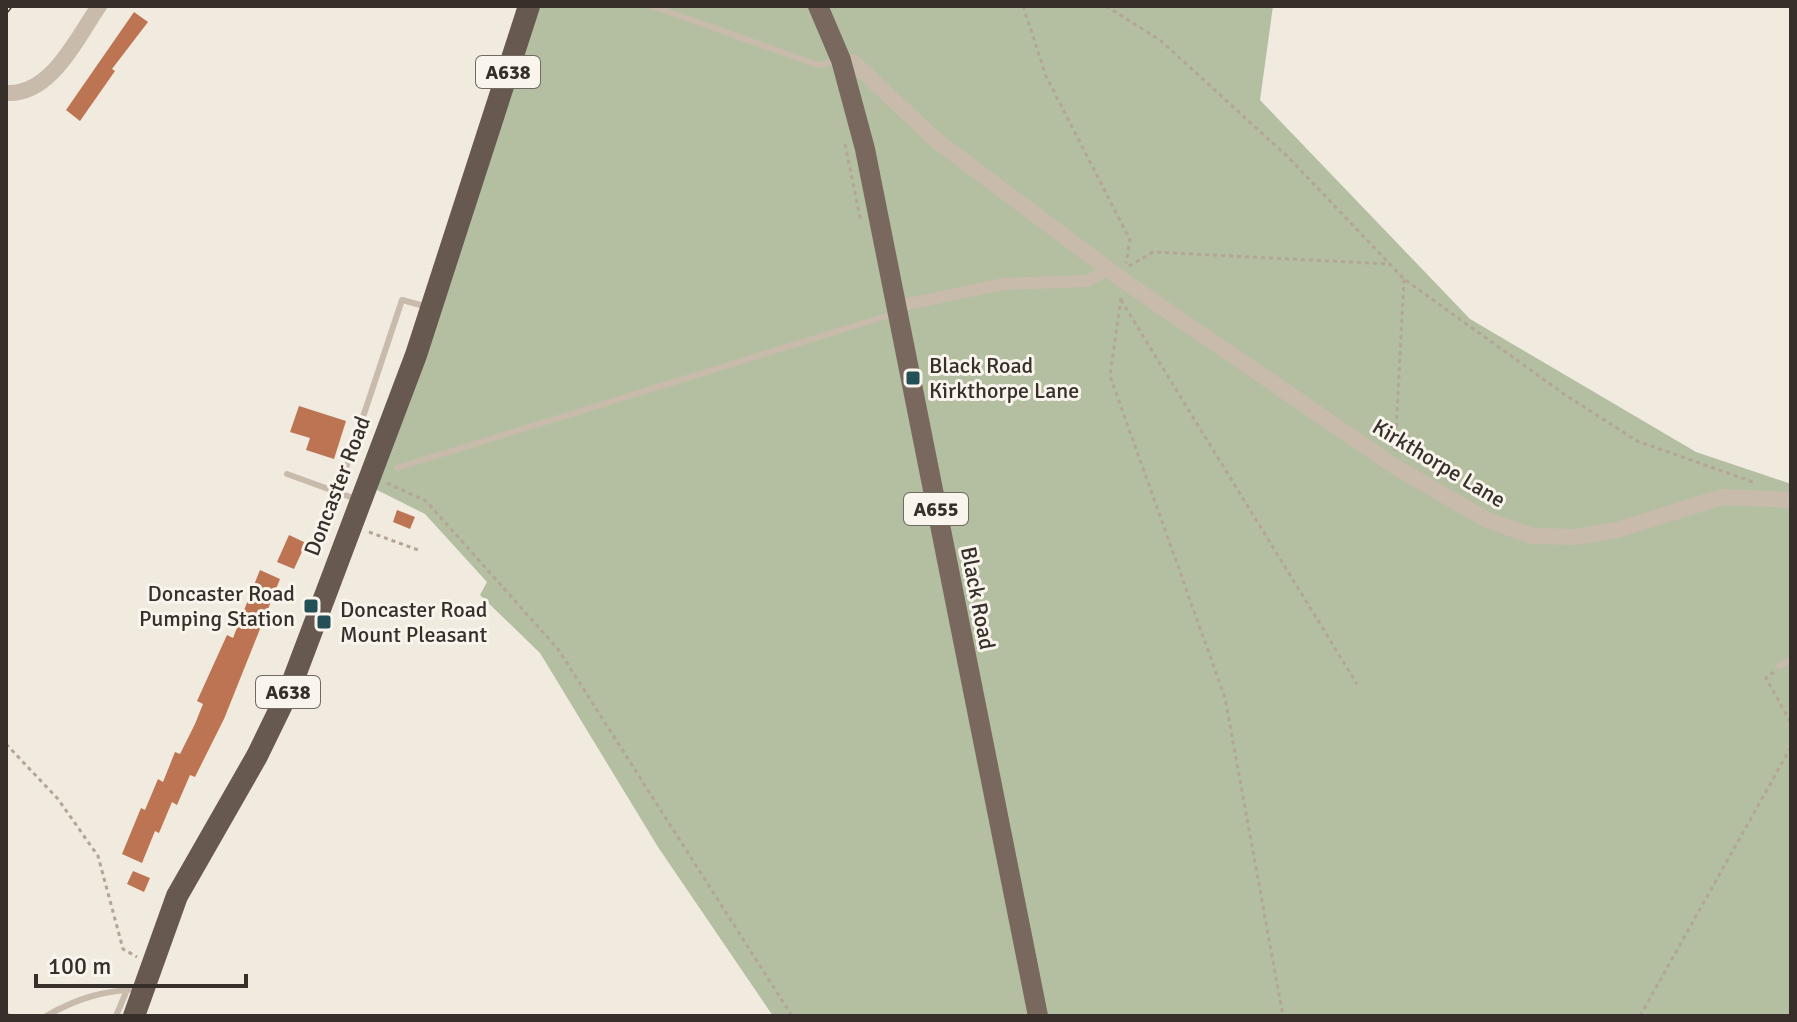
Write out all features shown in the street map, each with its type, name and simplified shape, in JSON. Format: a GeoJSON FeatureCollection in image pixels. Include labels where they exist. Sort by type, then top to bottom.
{"type":"FeatureCollection","features":[{"type":"Feature","properties":{"kind":"highway","name":"Doncaster Road"},"geometry":{"type":"LineString","coordinates":[[484,138],[517,6]]}},
{"type":"Feature","properties":{"kind":"highway","name":"Doncaster Road"},"geometry":{"type":"LineString","coordinates":[[134,1016],[135,989],[151,965],[177,896],[257,756],[291,686],[432,308],[484,138],[529,6]]}},
{"type":"Feature","properties":{"kind":"main road","name":"Black Road"},"geometry":{"type":"LineString","coordinates":[[818,6],[841,60],[865,149],[1038,1016]]}},
{"type":"Feature","properties":{"kind":"street"},"geometry":{"type":"LineString","coordinates":[[6,93],[33,88],[49,77],[99,6]]}},
{"type":"Feature","properties":{"kind":"street","name":"Kirkthorpe Lane"},"geometry":{"type":"LineString","coordinates":[[841,60],[854,63],[937,141],[1124,281],[1394,466],[1487,520],[1507,529],[1549,537],[1617,530],[1722,497],[1791,500]]}},
{"type":"Feature","properties":{"kind":"street"},"geometry":{"type":"LineString","coordinates":[[895,310],[1003,284],[1087,281],[1110,269]]}},
{"type":"Feature","properties":{"kind":"lane"},"geometry":{"type":"LineString","coordinates":[[652,6],[818,65],[841,60]]}},
{"type":"Feature","properties":{"kind":"lane"},"geometry":{"type":"LineString","coordinates":[[338,492],[402,300],[432,308]]}},
{"type":"Feature","properties":{"kind":"lane"},"geometry":{"type":"LineString","coordinates":[[397,468],[895,310]]}},
{"type":"Feature","properties":{"kind":"lane"},"geometry":{"type":"LineString","coordinates":[[287,474],[360,500]]}},
{"type":"Feature","properties":{"kind":"lane"},"geometry":{"type":"LineString","coordinates":[[1778,668],[1791,660]]}},
{"type":"Feature","properties":{"kind":"lane"},"geometry":{"type":"LineString","coordinates":[[46,1016],[78,998],[135,989]]}},
{"type":"Feature","properties":{"kind":"lane"},"geometry":{"type":"LineString","coordinates":[[116,1016],[135,989]]}},
{"type":"Feature","properties":{"kind":"path"},"geometry":{"type":"LineString","coordinates":[[1023,6],[1046,76],[1130,240],[1126,268],[1153,252],[1390,264]]}},
{"type":"Feature","properties":{"kind":"path"},"geometry":{"type":"LineString","coordinates":[[1106,6],[1160,40],[1288,157],[1404,279],[1564,394],[1637,441],[1759,484]]}},
{"type":"Feature","properties":{"kind":"path"},"geometry":{"type":"LineString","coordinates":[[1394,466],[1404,279]]}},
{"type":"Feature","properties":{"kind":"path"},"geometry":{"type":"LineString","coordinates":[[1124,281],[1110,376],[1225,698],[1283,1016]]}},
{"type":"Feature","properties":{"kind":"path"},"geometry":{"type":"LineString","coordinates":[[1121,300],[1357,684]]}},
{"type":"Feature","properties":{"kind":"path"},"geometry":{"type":"LineString","coordinates":[[378,479],[426,501],[558,649],[792,1016]]}},
{"type":"Feature","properties":{"kind":"path"},"geometry":{"type":"LineString","coordinates":[[350,526],[421,551]]}},
{"type":"Feature","properties":{"kind":"path"},"geometry":{"type":"LineString","coordinates":[[1778,668],[1766,678],[1791,723]]}},
{"type":"Feature","properties":{"kind":"path"},"geometry":{"type":"LineString","coordinates":[[6,744],[58,799],[98,856],[123,949],[151,965]]}},
{"type":"Feature","properties":{"kind":"path"},"geometry":{"type":"LineString","coordinates":[[1640,1016],[1791,747]]}},
{"type":"Feature","properties":{"kind":"green space"},"geometry":{"type":"Polygon","coordinates":[[[529,6],[1273,6],[1260,100],[1470,319],[1696,452],[1791,484],[1791,1016],[773,1016],[658,847],[540,653],[480,595],[487,582],[425,514],[367,485],[529,6]]]}},
{"type":"Feature","properties":{"kind":"building"},"geometry":{"type":"Polygon","coordinates":[[[134,12],[148,22],[112,69],[115,71],[80,121],[66,110],[134,12]]]}},
{"type":"Feature","properties":{"kind":"building"},"geometry":{"type":"Polygon","coordinates":[[[299,406],[346,421],[334,459],[306,450],[310,438],[290,432],[299,406]]]}},
{"type":"Feature","properties":{"kind":"building"},"geometry":{"type":"Polygon","coordinates":[[[397,510],[415,517],[410,529],[393,522],[397,510]]]}},
{"type":"Feature","properties":{"kind":"building"},"geometry":{"type":"Polygon","coordinates":[[[289,535],[306,543],[294,569],[277,562],[289,535]]]}},
{"type":"Feature","properties":{"kind":"building"},"geometry":{"type":"Polygon","coordinates":[[[260,570],[280,579],[224,719],[195,777],[190,775],[177,805],[172,802],[159,833],[155,831],[142,863],[122,854],[141,808],[145,810],[158,779],[163,782],[175,752],[180,754],[195,724],[203,704],[197,701],[227,635],[233,638],[260,570]]]}},
{"type":"Feature","properties":{"kind":"building"},"geometry":{"type":"Polygon","coordinates":[[[133,871],[150,878],[144,892],[127,884],[133,871]]]}},
{"type":"Feature","properties":{"kind":"railway"},"geometry":{"type":"LineString","coordinates":[[6,10],[9,6]]}},
{"type":"Feature","properties":{"kind":"place","name":"Black Road Kirkthorpe Lane"},"geometry":{"type":"Point","coordinates":[913,378]}},
{"type":"Feature","properties":{"kind":"place","name":"Doncaster Road Pumping Station"},"geometry":{"type":"Point","coordinates":[311,606]}},
{"type":"Feature","properties":{"kind":"place","name":"Doncaster Road Mount Pleasant"},"geometry":{"type":"Point","coordinates":[324,622]}}]}
